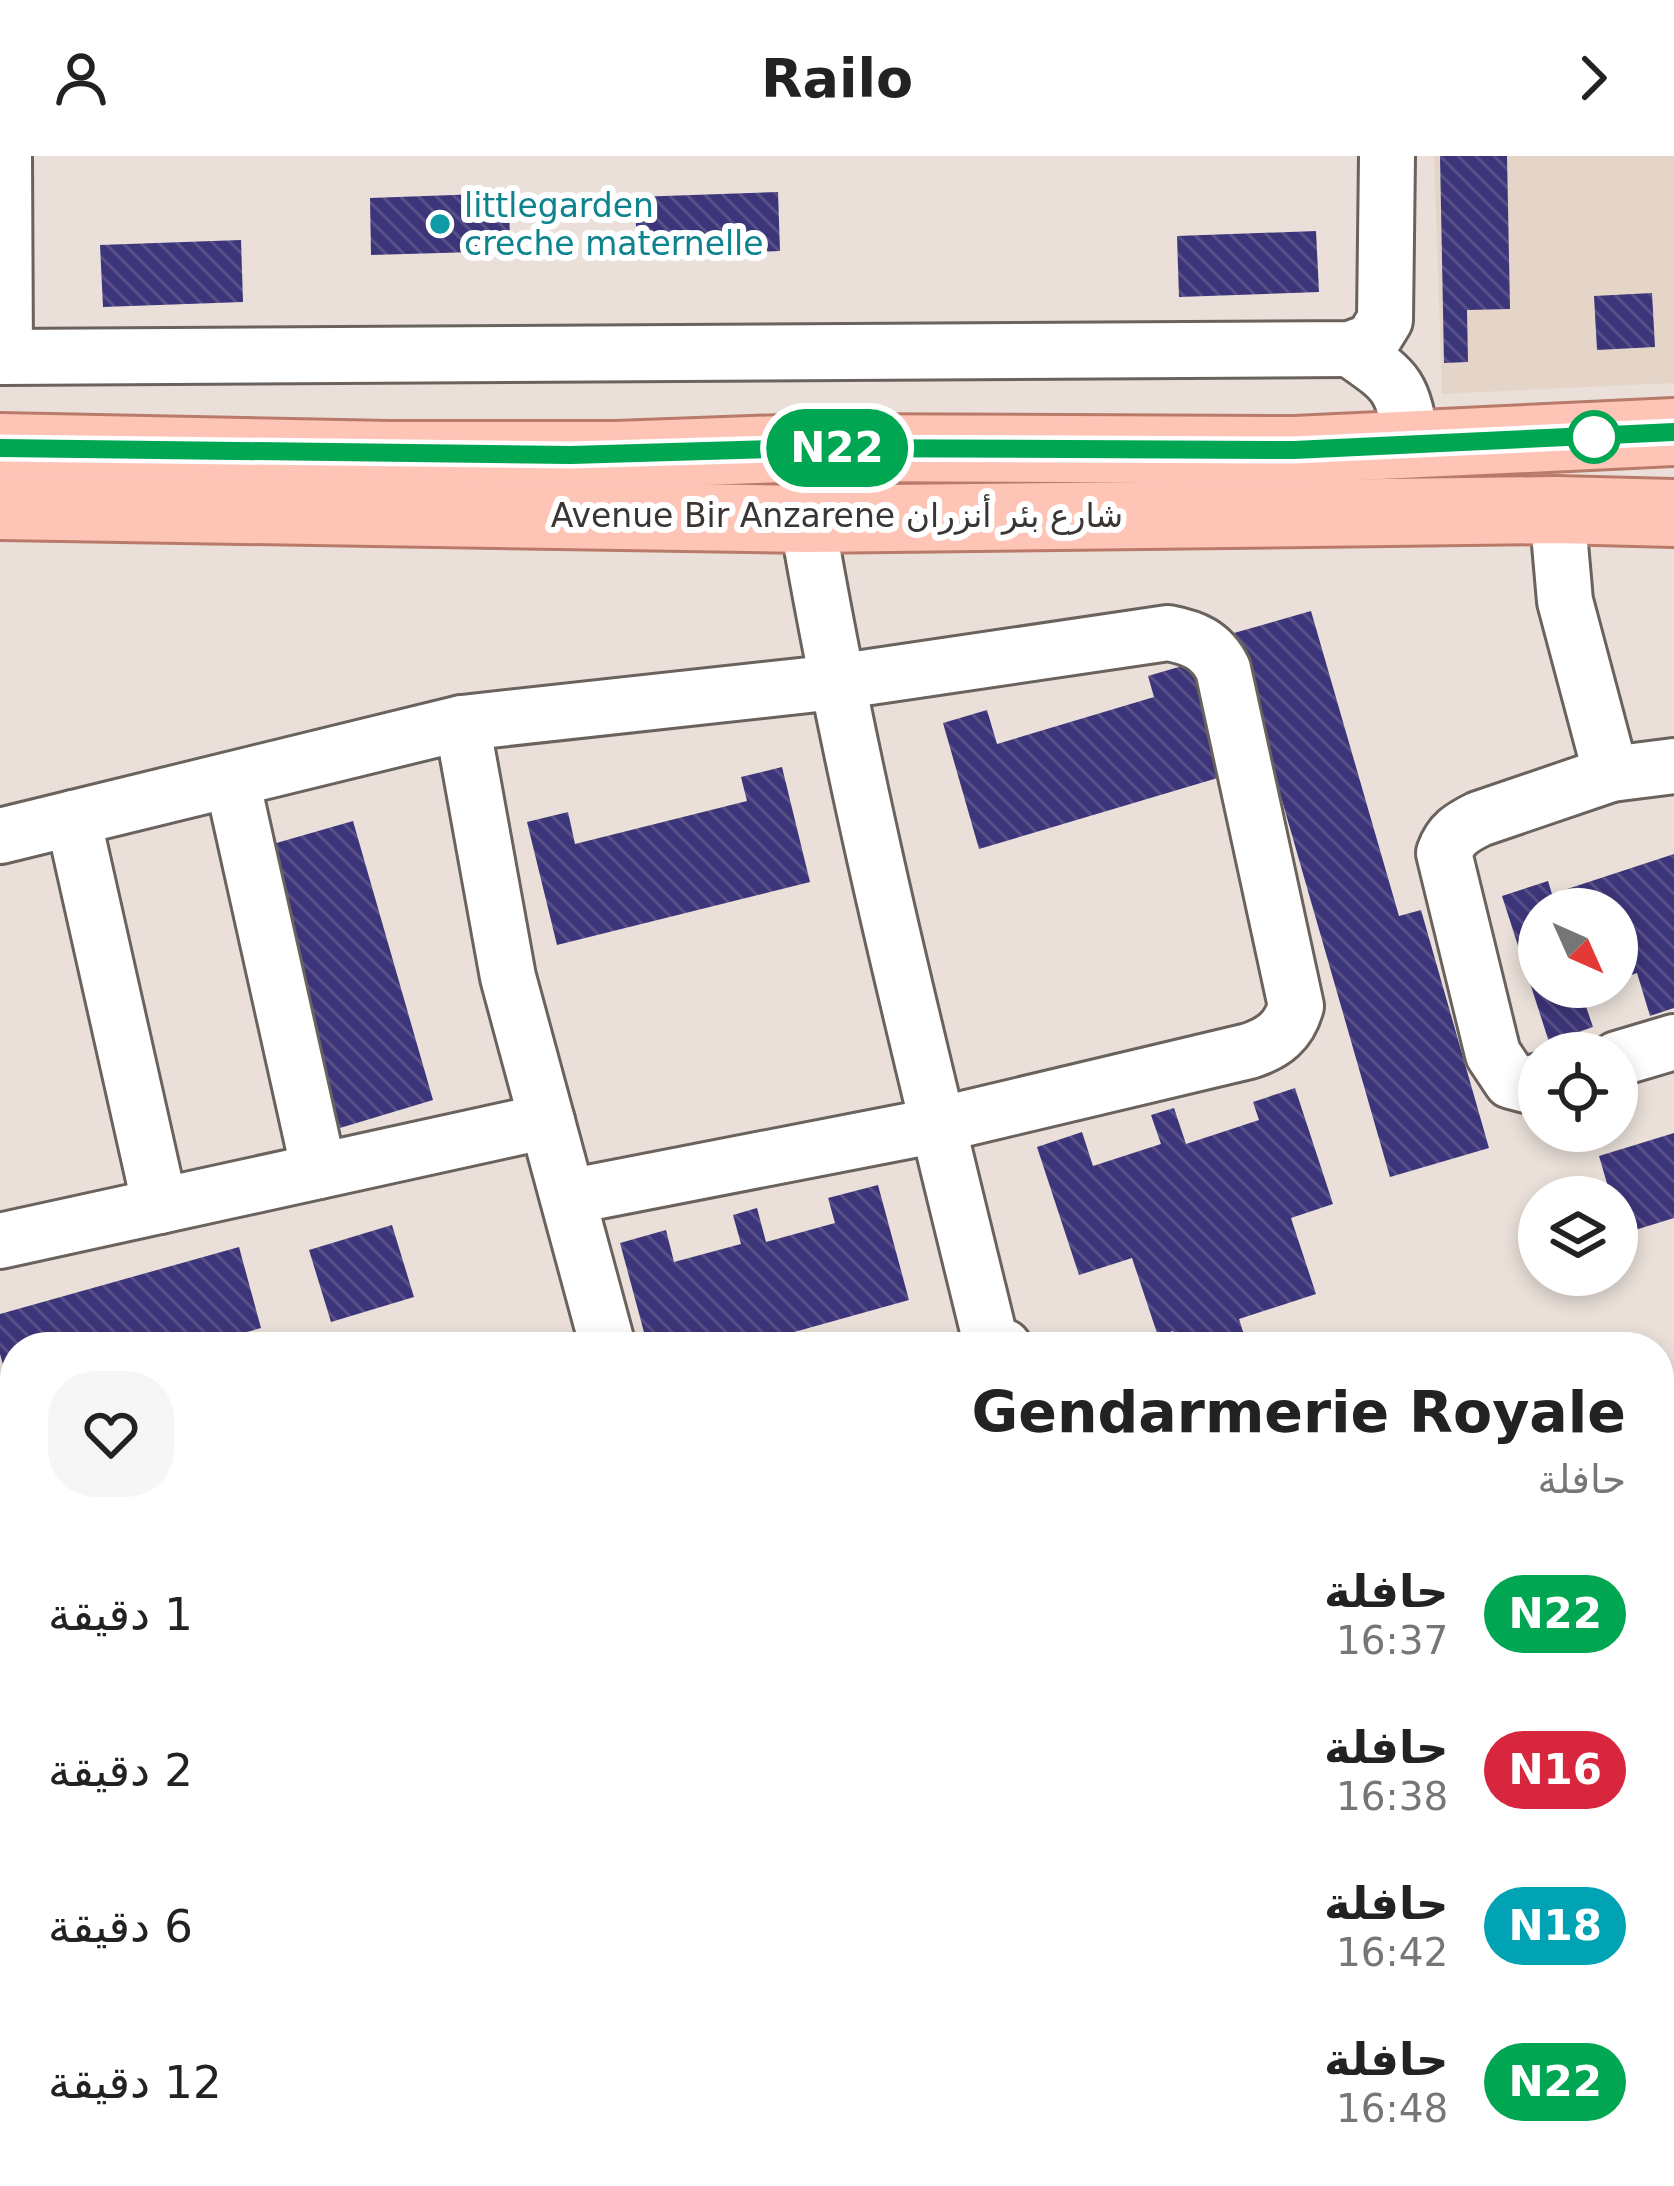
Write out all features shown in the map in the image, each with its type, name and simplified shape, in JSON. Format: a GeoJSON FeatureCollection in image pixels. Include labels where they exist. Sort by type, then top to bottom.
{"type":"FeatureCollection","features":[{"type":"Feature","properties":{"kind":"main road","name":"Avenue Bir Anzarene شارع بئر أنزران"},"geometry":{"type":"LineString","coordinates":[[0,448],[616,455],[808,448],[1294,450],[1674,432]]}},
{"type":"Feature","properties":{"kind":"main road","name":"Avenue Bir Anzarene شارع بئر أنزران"},"geometry":{"type":"LineString","coordinates":[[0,506],[523,518],[1557,509],[1674,513]]}},
{"type":"Feature","properties":{"kind":"street"},"geometry":{"type":"LineString","coordinates":[[4,156],[2,357],[1349,349],[1372,341],[1385,320],[1378,159]]}},
{"type":"Feature","properties":{"kind":"street"},"geometry":{"type":"LineString","coordinates":[[1349,349],[1382,370],[1398,387],[1412,445]]}},
{"type":"Feature","properties":{"kind":"street"},"geometry":{"type":"LineString","coordinates":[[1557,509],[1564,602],[1611,774]]}},
{"type":"Feature","properties":{"kind":"street"},"geometry":{"type":"LineString","coordinates":[[806,519],[836,682],[988,1332]]}},
{"type":"Feature","properties":{"kind":"street"},"geometry":{"type":"LineString","coordinates":[[0,836],[462,723],[836,682],[1168,633],[1202,643],[1215,655],[1223,669],[1296,1006],[1291,1022],[1267,1045],[938,1125],[568,1197]]}},
{"type":"Feature","properties":{"kind":"street"},"geometry":{"type":"LineString","coordinates":[[462,723],[508,977],[604,1332]]}},
{"type":"Feature","properties":{"kind":"street"},"geometry":{"type":"LineString","coordinates":[[1518,1083],[1511,1081],[1493,1054],[1444,853],[1450,839],[1478,819],[1611,774],[1674,766]]}},
{"type":"Feature","properties":{"kind":"street"},"geometry":{"type":"LineString","coordinates":[[232,780],[320,1172]]}},
{"type":"Feature","properties":{"kind":"street"},"geometry":{"type":"LineString","coordinates":[[73,818],[160,1206]]}},
{"type":"Feature","properties":{"kind":"street"},"geometry":{"type":"LineString","coordinates":[[1638,1053],[1674,1042]]}},
{"type":"Feature","properties":{"kind":"street"},"geometry":{"type":"LineString","coordinates":[[0,1241],[547,1121]]}},
{"type":"Feature","properties":{"kind":"shaded area"},"geometry":{"type":"Polygon","coordinates":[[[1434,156],[1674,156],[1674,383],[1442,394],[1434,156]]]}},
{"type":"Feature","properties":{"kind":"building"},"geometry":{"type":"Polygon","coordinates":[[[1440,156],[1507,156],[1510,309],[1467,310],[1468,362],[1444,363],[1440,156]]]}},
{"type":"Feature","properties":{"kind":"building"},"geometry":{"type":"Polygon","coordinates":[[[778,192],[780,251],[637,256],[635,197],[778,192]]]}},
{"type":"Feature","properties":{"kind":"building","name":"littlegarden creche maternelle"},"geometry":{"type":"Polygon","coordinates":[[[509,193],[510,251],[371,255],[370,198],[509,193]]]}},
{"type":"Feature","properties":{"kind":"building"},"geometry":{"type":"Polygon","coordinates":[[[1316,231],[1319,292],[1179,297],[1177,236],[1316,231]]]}},
{"type":"Feature","properties":{"kind":"building"},"geometry":{"type":"Polygon","coordinates":[[[241,240],[243,302],[103,307],[100,245],[241,240]]]}},
{"type":"Feature","properties":{"kind":"building"},"geometry":{"type":"Polygon","coordinates":[[[1652,293],[1655,347],[1597,350],[1594,296],[1652,293]]]}},
{"type":"Feature","properties":{"kind":"building"},"geometry":{"type":"Polygon","coordinates":[[[1311,611],[1399,916],[1421,910],[1489,1148],[1390,1177],[1234,633],[1311,611]]]}},
{"type":"Feature","properties":{"kind":"building"},"geometry":{"type":"Polygon","coordinates":[[[1199,661],[1231,774],[979,849],[943,723],[987,710],[997,744],[1154,697],[1148,676],[1199,661]]]}},
{"type":"Feature","properties":{"kind":"building"},"geometry":{"type":"Polygon","coordinates":[[[782,767],[810,882],[557,945],[527,822],[568,812],[575,844],[747,801],[741,777],[782,767]]]}},
{"type":"Feature","properties":{"kind":"building"},"geometry":{"type":"Polygon","coordinates":[[[353,821],[433,1100],[340,1128],[259,848],[353,821]]]}},
{"type":"Feature","properties":{"kind":"building"},"geometry":{"type":"Polygon","coordinates":[[[1674,854],[1674,1008],[1650,1016],[1638,976],[1638,888],[1570,888],[1674,854]]]}},
{"type":"Feature","properties":{"kind":"building"},"geometry":{"type":"Polygon","coordinates":[[[1518,891],[1518,946],[1502,896],[1518,891]]]}},
{"type":"Feature","properties":{"kind":"building"},"geometry":{"type":"Polygon","coordinates":[[[1538,1008],[1586,1008],[1593,1027],[1578,1032],[1546,1032],[1538,1008]]]}},
{"type":"Feature","properties":{"kind":"building"},"geometry":{"type":"Polygon","coordinates":[[[1295,1088],[1333,1204],[1291,1218],[1316,1294],[1239,1319],[1243,1332],[1157,1332],[1132,1258],[1079,1275],[1037,1147],[1082,1132],[1093,1166],[1161,1144],[1151,1115],[1174,1108],[1186,1144],[1259,1120],[1253,1102],[1295,1088]]]}},
{"type":"Feature","properties":{"kind":"building"},"geometry":{"type":"Polygon","coordinates":[[[1674,1133],[1674,1218],[1638,1229],[1638,1176],[1605,1176],[1599,1156],[1638,1152],[1638,1144],[1674,1133]]]}},
{"type":"Feature","properties":{"kind":"building"},"geometry":{"type":"Polygon","coordinates":[[[878,1185],[909,1300],[794,1332],[644,1332],[620,1243],[666,1230],[674,1262],[741,1244],[733,1215],[757,1208],[766,1242],[835,1223],[828,1198],[878,1185]]]}},
{"type":"Feature","properties":{"kind":"building"},"geometry":{"type":"Polygon","coordinates":[[[392,1225],[414,1297],[331,1322],[309,1250],[392,1225]]]}},
{"type":"Feature","properties":{"kind":"building"},"geometry":{"type":"Polygon","coordinates":[[[239,1247],[261,1328],[246,1332],[0,1332],[0,1314],[239,1247]]]}},
{"type":"Feature","properties":{"kind":"bus line","name":"N22"},"geometry":{"type":"LineString","coordinates":[[0,448],[390,455],[616,455],[808,448],[1294,450],[1674,432]]}},
{"type":"Feature","properties":{"kind":"place","name":"littlegarden creche maternelle"},"geometry":{"type":"Point","coordinates":[440,224]}}]}
